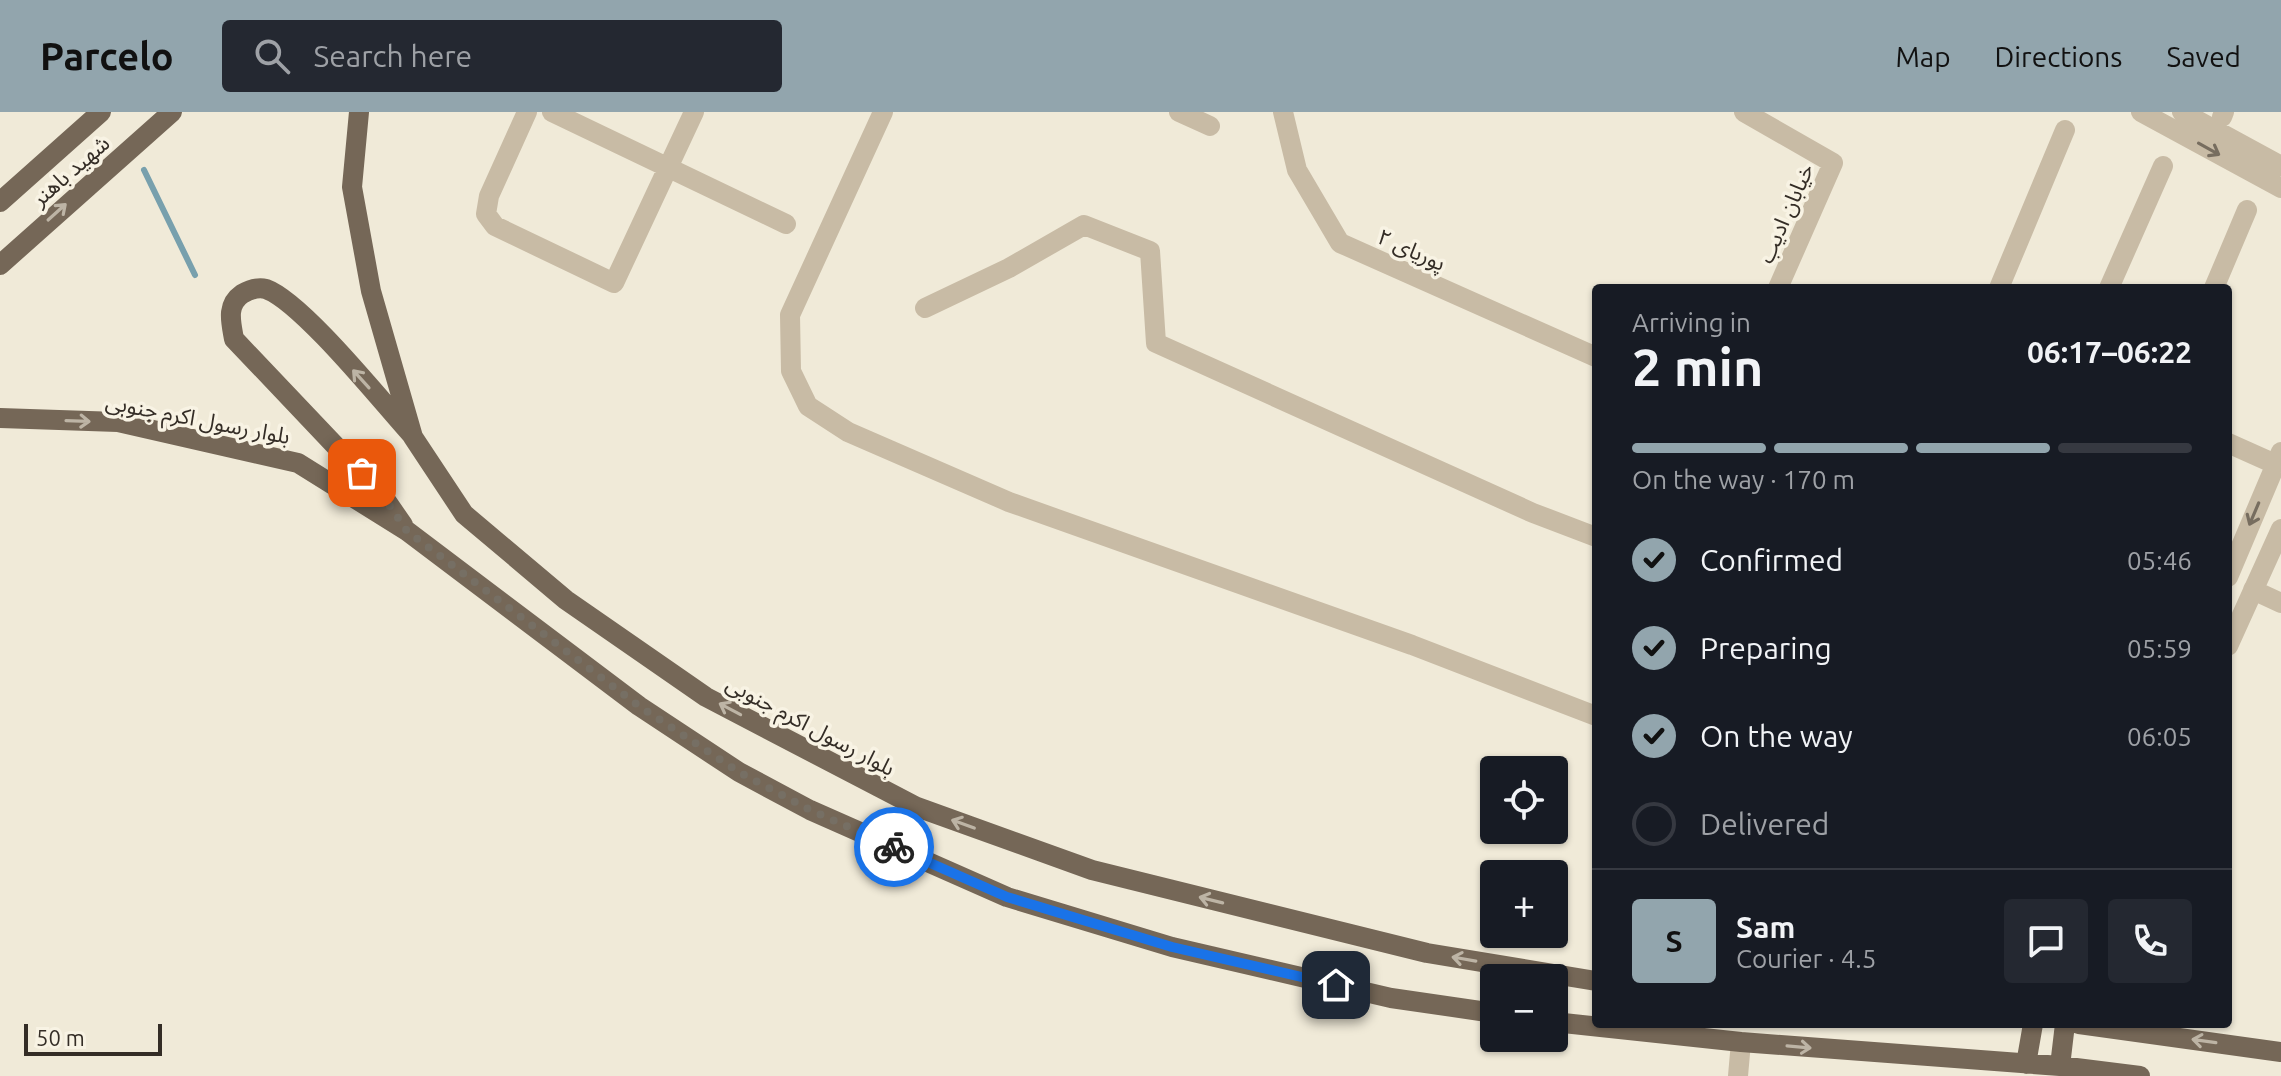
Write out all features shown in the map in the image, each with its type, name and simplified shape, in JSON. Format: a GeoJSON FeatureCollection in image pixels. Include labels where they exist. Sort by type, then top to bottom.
{"type":"FeatureCollection","features":[{"type":"Feature","properties":{"kind":"main road","name":"شهید باهنر"},"geometry":{"type":"LineString","coordinates":[[0,202],[101,112]]}},
{"type":"Feature","properties":{"kind":"main road","name":"شهید باهنر"},"geometry":{"type":"LineString","coordinates":[[0,265],[172,112]]}},
{"type":"Feature","properties":{"kind":"main road","name":"بلوار رسول اکرم جنوبی"},"geometry":{"type":"LineString","coordinates":[[359,112],[352,187],[371,291],[413,437],[464,514],[566,600],[706,697],[917,807],[1106,874],[1427,953],[1592,980]]}},
{"type":"Feature","properties":{"kind":"main road"},"geometry":{"type":"LineString","coordinates":[[407,531],[383,496],[234,339],[230,316],[232,304],[255,288],[265,289],[284,301],[308,322],[413,437]]}},
{"type":"Feature","properties":{"kind":"main road","name":"بلوار رسول اکرم جنوبی"},"geometry":{"type":"LineString","coordinates":[[0,418],[118,422],[298,463],[407,531],[639,706],[739,772],[810,810],[1007,897],[1172,947],[1391,998],[1480,1011]]}},
{"type":"Feature","properties":{"kind":"main road"},"geometry":{"type":"LineString","coordinates":[[1568,1023],[1592,1026]]}},
{"type":"Feature","properties":{"kind":"main road"},"geometry":{"type":"LineString","coordinates":[[1610,1028],[1741,1042],[2060,1066],[2140,1076]]}},
{"type":"Feature","properties":{"kind":"main road"},"geometry":{"type":"LineString","coordinates":[[2026,1064],[2032,1028]]}},
{"type":"Feature","properties":{"kind":"main road"},"geometry":{"type":"LineString","coordinates":[[2060,1066],[2065,1028]]}},
{"type":"Feature","properties":{"kind":"main road"},"geometry":{"type":"LineString","coordinates":[[2108,1028],[2281,1052]]}},
{"type":"Feature","properties":{"kind":"street"},"geometry":{"type":"LineString","coordinates":[[527,112],[489,196],[486,214],[495,226],[614,283],[694,112]]}},
{"type":"Feature","properties":{"kind":"street"},"geometry":{"type":"LineString","coordinates":[[552,112],[786,224]]}},
{"type":"Feature","properties":{"kind":"street"},"geometry":{"type":"LineString","coordinates":[[883,112],[790,315],[791,371],[808,406],[848,432],[1009,502],[1412,645],[1592,714]]}},
{"type":"Feature","properties":{"kind":"street"},"geometry":{"type":"LineString","coordinates":[[1179,112],[1210,126]]}},
{"type":"Feature","properties":{"kind":"street","name":"پوریای ۲"},"geometry":{"type":"LineString","coordinates":[[1283,112],[1297,170],[1340,243],[1592,355]]}},
{"type":"Feature","properties":{"kind":"street","name":"خیابان ادیب"},"geometry":{"type":"LineString","coordinates":[[1744,112],[1833,163],[1780,284]]}},
{"type":"Feature","properties":{"kind":"street"},"geometry":{"type":"LineString","coordinates":[[2141,112],[2281,188]]}},
{"type":"Feature","properties":{"kind":"street"},"geometry":{"type":"LineString","coordinates":[[2182,112],[2281,166]]}},
{"type":"Feature","properties":{"kind":"street"},"geometry":{"type":"LineString","coordinates":[[2001,284],[2065,130]]}},
{"type":"Feature","properties":{"kind":"street"},"geometry":{"type":"LineString","coordinates":[[2111,284],[2163,166]]}},
{"type":"Feature","properties":{"kind":"street"},"geometry":{"type":"LineString","coordinates":[[2216,284],[2247,210]]}},
{"type":"Feature","properties":{"kind":"street"},"geometry":{"type":"LineString","coordinates":[[925,308],[1009,268],[1084,225],[1150,251],[1156,343],[1533,513],[1592,535]]}},
{"type":"Feature","properties":{"kind":"street"},"geometry":{"type":"LineString","coordinates":[[2232,444],[2278,458],[2232,567]]}},
{"type":"Feature","properties":{"kind":"street"},"geometry":{"type":"LineString","coordinates":[[2232,637],[2281,529]]}},
{"type":"Feature","properties":{"kind":"street"},"geometry":{"type":"LineString","coordinates":[[2253,590],[2281,603]]}},
{"type":"Feature","properties":{"kind":"street"},"geometry":{"type":"LineString","coordinates":[[1738,1076],[1741,1042]]}},
{"type":"Feature","properties":{"kind":"waterway"},"geometry":{"type":"LineString","coordinates":[[144,170],[195,275]]}},
{"type":"Feature","properties":{"kind":"way so far"},"geometry":{"type":"LineString","coordinates":[[362,473],[383,496],[407,531],[639,706],[739,772],[810,810],[894,847]]}},
{"type":"Feature","properties":{"kind":"route"},"geometry":{"type":"LineString","coordinates":[[894,847],[1007,897],[1172,947],[1336,985]]}}]}
